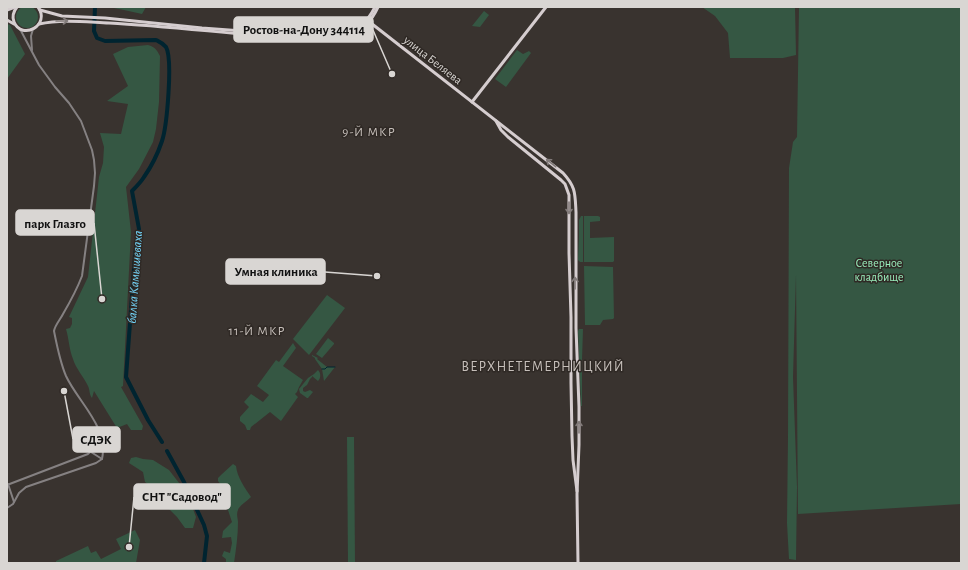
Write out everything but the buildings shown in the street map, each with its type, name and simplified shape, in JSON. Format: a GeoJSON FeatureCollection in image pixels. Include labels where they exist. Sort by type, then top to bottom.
{"type":"FeatureCollection","features":[{"type":"Feature","properties":{"kind":"main road"},"geometry":{"type":"LineString","coordinates":[[7,10],[16,7]]}},
{"type":"Feature","properties":{"kind":"main road"},"geometry":{"type":"LineString","coordinates":[[16,7],[13,15],[16,25]]}},
{"type":"Feature","properties":{"kind":"main road"},"geometry":{"type":"LineString","coordinates":[[7,20],[19,28],[28,31],[39,24],[61,21],[337,40],[346,38],[356,32],[375,13],[376,7]]}},
{"type":"Feature","properties":{"kind":"main road"},"geometry":{"type":"LineString","coordinates":[[472,102],[546,7]]}},
{"type":"Feature","properties":{"kind":"main road"},"geometry":{"type":"LineString","coordinates":[[39,9],[62,16],[105,18],[202,28],[322,37],[336,38],[356,32]]}},
{"type":"Feature","properties":{"kind":"main road"},"geometry":{"type":"LineString","coordinates":[[39,9],[41,17],[39,24]]}},
{"type":"Feature","properties":{"kind":"main road","name":"улица Беляева"},"geometry":{"type":"LineString","coordinates":[[368,21],[563,173],[573,185],[575,195],[579,445],[577,494]]}},
{"type":"Feature","properties":{"kind":"main road"},"geometry":{"type":"LineString","coordinates":[[494,118],[508,137],[565,184],[569,195],[569,253],[572,317],[572,446],[577,494],[578,563]]}},
{"type":"Feature","properties":{"kind":"main road"},"geometry":{"type":"LineString","coordinates":[[525,151],[528,148],[532,149]]}},
{"type":"Feature","properties":{"kind":"main road"},"geometry":{"type":"LineString","coordinates":[[570,240],[572,244],[576,244]]}},
{"type":"Feature","properties":{"kind":"main road"},"geometry":{"type":"LineString","coordinates":[[571,383],[574,381],[578,382]]}},
{"type":"Feature","properties":{"kind":"main road"},"geometry":{"type":"LineString","coordinates":[[572,446],[576,447],[579,445]]}},
{"type":"Feature","properties":{"kind":"street"},"geometry":{"type":"LineString","coordinates":[[19,28],[39,65],[81,121],[94,160],[94,186],[82,276],[54,329],[54,332],[66,376],[99,431],[103,447],[102,459]]}},
{"type":"Feature","properties":{"kind":"street"},"geometry":{"type":"LineString","coordinates":[[32,51],[31,36],[33,29]]}},
{"type":"Feature","properties":{"kind":"street"},"geometry":{"type":"LineString","coordinates":[[14,502],[7,485],[88,454],[91,452],[98,440],[99,431]]}},
{"type":"Feature","properties":{"kind":"street"},"geometry":{"type":"LineString","coordinates":[[91,452],[102,459]]}},
{"type":"Feature","properties":{"kind":"street"},"geometry":{"type":"LineString","coordinates":[[7,508],[26,487],[96,463],[102,459]]}},
{"type":"Feature","properties":{"kind":"green space"},"geometry":{"type":"Polygon","coordinates":[[[27,6],[35,9],[38,17],[35,25],[27,28],[19,25],[16,17],[19,9],[27,6]]]}},
{"type":"Feature","properties":{"kind":"green space"},"geometry":{"type":"Polygon","coordinates":[[[109,7],[146,7],[142,14],[109,7]]]}},
{"type":"Feature","properties":{"kind":"green space"},"geometry":{"type":"Polygon","coordinates":[[[702,7],[795,7],[796,55],[783,58],[730,58],[728,33],[715,16],[702,7]]]}},
{"type":"Feature","properties":{"kind":"green space","name":"Северное кладбище"},"geometry":{"type":"Polygon","coordinates":[[[799,7],[961,7],[961,504],[798,514],[796,275],[793,377],[797,487],[796,560],[789,559],[787,523],[789,168],[793,142],[797,137],[799,7]]]}},
{"type":"Feature","properties":{"kind":"green space"},"geometry":{"type":"Polygon","coordinates":[[[484,11],[489,15],[480,27],[472,26],[484,11]]]}},
{"type":"Feature","properties":{"kind":"green space"},"geometry":{"type":"Polygon","coordinates":[[[7,24],[10,25],[25,54],[7,79],[7,24]]]}},
{"type":"Feature","properties":{"kind":"green space"},"geometry":{"type":"Polygon","coordinates":[[[148,45],[156,49],[160,56],[159,102],[156,129],[153,142],[139,169],[126,187],[131,232],[123,386],[121,387],[143,426],[142,430],[131,430],[127,424],[117,428],[94,391],[92,398],[90,395],[88,386],[74,363],[66,329],[70,328],[72,324],[72,318],[69,317],[88,277],[99,177],[103,163],[104,147],[100,133],[121,134],[128,104],[107,101],[128,86],[113,54],[128,47],[148,45]]]}},
{"type":"Feature","properties":{"kind":"green space"},"geometry":{"type":"Polygon","coordinates":[[[517,50],[523,54],[529,51],[531,53],[506,87],[495,79],[517,50]]]}},
{"type":"Feature","properties":{"kind":"green space"},"geometry":{"type":"Polygon","coordinates":[[[581,216],[583,216],[583,262],[578,260],[579,220],[581,216]]]}},
{"type":"Feature","properties":{"kind":"green space"},"geometry":{"type":"Polygon","coordinates":[[[584,216],[600,217],[600,221],[590,222],[590,238],[614,237],[613,262],[584,262],[584,216]]]}},
{"type":"Feature","properties":{"kind":"green space"},"geometry":{"type":"Polygon","coordinates":[[[584,266],[613,267],[614,318],[603,320],[600,325],[585,325],[584,266]]]}},
{"type":"Feature","properties":{"kind":"green space"},"geometry":{"type":"Polygon","coordinates":[[[327,295],[345,308],[309,355],[293,339],[327,295]]]}},
{"type":"Feature","properties":{"kind":"green space"},"geometry":{"type":"Polygon","coordinates":[[[579,329],[583,329],[582,406],[578,331],[579,329]]]}},
{"type":"Feature","properties":{"kind":"green space"},"geometry":{"type":"Polygon","coordinates":[[[328,338],[334,344],[322,358],[316,354],[328,338]]]}},
{"type":"Feature","properties":{"kind":"green space"},"geometry":{"type":"Polygon","coordinates":[[[293,343],[296,348],[283,366],[303,380],[295,394],[298,397],[281,421],[270,412],[251,427],[250,430],[247,430],[245,425],[240,421],[240,417],[249,407],[244,402],[251,394],[263,402],[269,395],[257,386],[276,360],[279,362],[293,343]]]}},
{"type":"Feature","properties":{"kind":"green space"},"geometry":{"type":"Polygon","coordinates":[[[312,356],[318,358],[317,359],[327,367],[335,367],[324,381],[322,369],[312,356]]]}},
{"type":"Feature","properties":{"kind":"green space"},"geometry":{"type":"Polygon","coordinates":[[[318,370],[320,373],[320,378],[318,381],[312,376],[307,385],[303,388],[303,391],[305,392],[310,390],[313,392],[307,398],[300,393],[299,389],[308,378],[318,370]]]}},
{"type":"Feature","properties":{"kind":"green space"},"geometry":{"type":"Polygon","coordinates":[[[347,437],[354,437],[355,563],[348,563],[347,437]]]}},
{"type":"Feature","properties":{"kind":"green space"},"geometry":{"type":"Polygon","coordinates":[[[136,457],[153,460],[169,470],[186,492],[196,517],[193,528],[185,528],[152,487],[145,482],[143,472],[129,463],[131,458],[136,457]]]}},
{"type":"Feature","properties":{"kind":"green space"},"geometry":{"type":"Polygon","coordinates":[[[233,464],[236,466],[240,478],[251,497],[238,509],[234,563],[226,563],[226,559],[222,556],[224,551],[230,553],[232,543],[231,537],[222,538],[223,531],[232,522],[224,498],[224,489],[218,481],[218,478],[233,464]]]}},
{"type":"Feature","properties":{"kind":"green space"},"geometry":{"type":"Polygon","coordinates":[[[135,530],[140,540],[136,563],[56,563],[56,561],[88,546],[91,553],[96,551],[101,559],[121,549],[116,539],[135,530]]]}},
{"type":"Feature","properties":{"kind":"waterway","name":"балка Камышеваха"},"geometry":{"type":"LineString","coordinates":[[95,7],[94,31],[97,38],[105,41],[156,40],[166,47],[168,54],[168,93],[166,122],[162,141],[149,169],[132,191],[139,229],[135,255],[126,377],[148,420],[162,442]]}},
{"type":"Feature","properties":{"kind":"waterway"},"geometry":{"type":"LineString","coordinates":[[322,369],[327,367],[335,367]]}},
{"type":"Feature","properties":{"kind":"waterway","name":"балка Камышеваха"},"geometry":{"type":"LineString","coordinates":[[167,451],[184,482],[204,525],[207,536],[204,563]]}},
{"type":"Feature","properties":{"kind":"place","name":"Ростов-на-Дону 344114"},"geometry":{"type":"Point","coordinates":[392,74]}},
{"type":"Feature","properties":{"kind":"place","name":"Умная клиника"},"geometry":{"type":"Point","coordinates":[377,276]}},
{"type":"Feature","properties":{"kind":"place","name":"парк Глазго"},"geometry":{"type":"Point","coordinates":[102,299]}},
{"type":"Feature","properties":{"kind":"place","name":"СДЭК"},"geometry":{"type":"Point","coordinates":[64,391]}},
{"type":"Feature","properties":{"kind":"place","name":"СНТ \"Садовод\""},"geometry":{"type":"Point","coordinates":[129,547]}},
{"type":"Feature","properties":{"kind":"district","name":"9-Й МКР"},"geometry":{"type":"Point","coordinates":[369,131]}},
{"type":"Feature","properties":{"kind":"district","name":"11-Й МКР"},"geometry":{"type":"Point","coordinates":[257,330]}},
{"type":"Feature","properties":{"kind":"district","name":"ВЕРХНЕТЕМЕРНИЦКИЙ"},"geometry":{"type":"Point","coordinates":[543,366]}}]}
